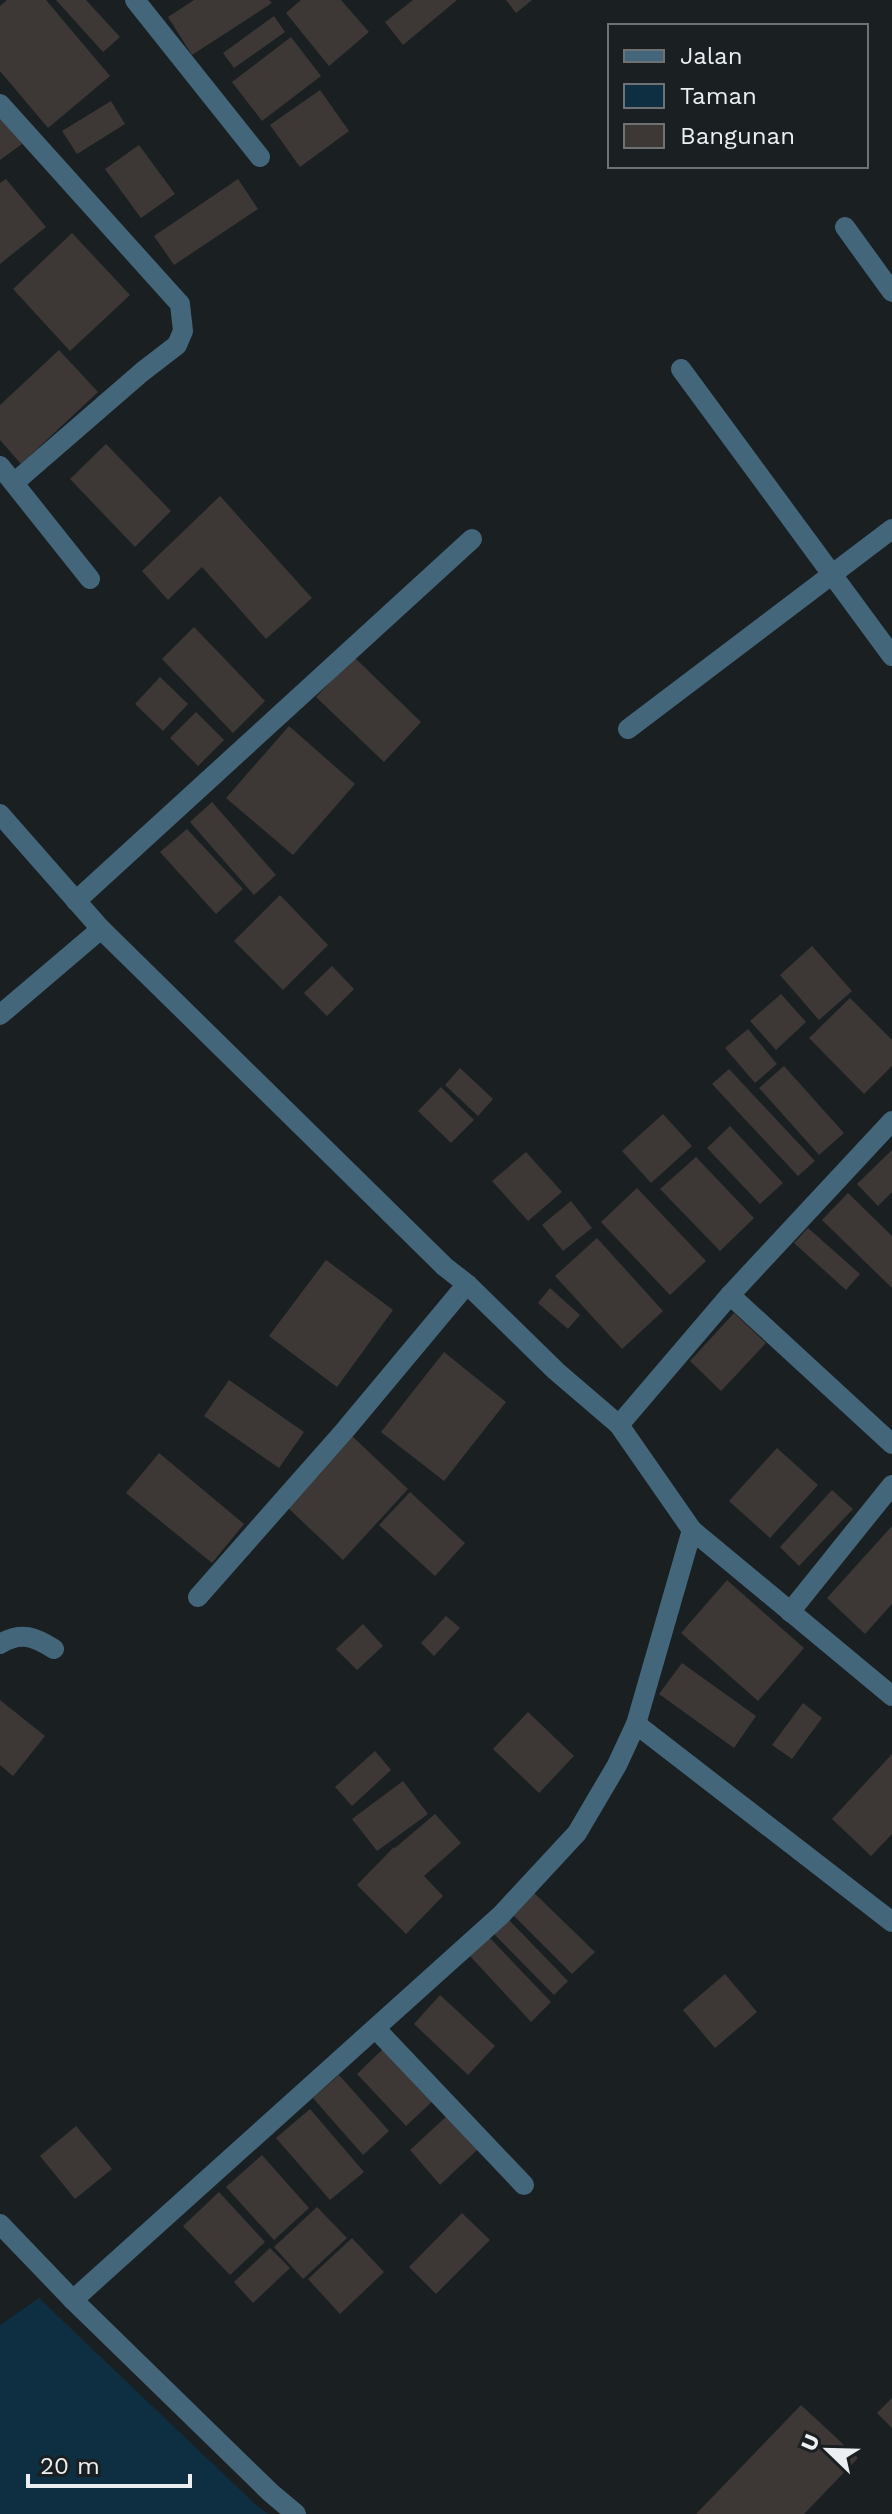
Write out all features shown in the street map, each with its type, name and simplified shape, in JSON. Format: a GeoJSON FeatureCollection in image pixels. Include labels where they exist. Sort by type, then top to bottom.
{"type":"FeatureCollection","features":[{"type":"Feature","properties":{"kind":"street"},"geometry":{"type":"LineString","coordinates":[[135,0],[260,157]]}},
{"type":"Feature","properties":{"kind":"street"},"geometry":{"type":"LineString","coordinates":[[0,104],[180,304],[183,331],[177,345],[15,482]]}},
{"type":"Feature","properties":{"kind":"street"},"geometry":{"type":"LineString","coordinates":[[845,227],[892,292]]}},
{"type":"Feature","properties":{"kind":"street"},"geometry":{"type":"LineString","coordinates":[[681,369],[892,656]]}},
{"type":"Feature","properties":{"kind":"street"},"geometry":{"type":"LineString","coordinates":[[0,466],[90,579]]}},
{"type":"Feature","properties":{"kind":"street"},"geometry":{"type":"LineString","coordinates":[[628,729],[892,529]]}},
{"type":"Feature","properties":{"kind":"street"},"geometry":{"type":"LineString","coordinates":[[76,901],[472,539]]}},
{"type":"Feature","properties":{"kind":"street"},"geometry":{"type":"LineString","coordinates":[[0,814],[101,929],[444,1266],[619,1425],[692,1530],[892,1696]]}},
{"type":"Feature","properties":{"kind":"street"},"geometry":{"type":"LineString","coordinates":[[0,1015],[101,929]]}},
{"type":"Feature","properties":{"kind":"street"},"geometry":{"type":"LineString","coordinates":[[619,1425],[730,1295],[892,1121]]}},
{"type":"Feature","properties":{"kind":"street"},"geometry":{"type":"LineString","coordinates":[[198,1597],[346,1429],[467,1284]]}},
{"type":"Feature","properties":{"kind":"street"},"geometry":{"type":"LineString","coordinates":[[730,1295],[892,1444]]}},
{"type":"Feature","properties":{"kind":"street"},"geometry":{"type":"LineString","coordinates":[[790,1612],[892,1485]]}},
{"type":"Feature","properties":{"kind":"street"},"geometry":{"type":"LineString","coordinates":[[73,2300],[501,1915],[577,1833],[617,1765],[636,1724],[692,1530]]}},
{"type":"Feature","properties":{"kind":"street"},"geometry":{"type":"LineString","coordinates":[[0,1644],[12,1637],[33,1636],[54,1649]]}},
{"type":"Feature","properties":{"kind":"street"},"geometry":{"type":"LineString","coordinates":[[636,1724],[892,1922]]}},
{"type":"Feature","properties":{"kind":"street"},"geometry":{"type":"LineString","coordinates":[[376,2029],[524,2185]]}},
{"type":"Feature","properties":{"kind":"street"},"geometry":{"type":"LineString","coordinates":[[0,2224],[73,2300],[296,2514]]}},
{"type":"Feature","properties":{"kind":"green space"},"geometry":{"type":"Polygon","coordinates":[[[39,2298],[268,2514],[0,2514],[0,2325],[39,2298]]]}},
{"type":"Feature","properties":{"kind":"building"},"geometry":{"type":"Polygon","coordinates":[[[7,0],[46,0],[110,76],[48,128],[0,71],[0,6],[7,0]]]}},
{"type":"Feature","properties":{"kind":"building"},"geometry":{"type":"Polygon","coordinates":[[[56,0],[86,0],[120,37],[103,52],[56,0]]]}},
{"type":"Feature","properties":{"kind":"building"},"geometry":{"type":"Polygon","coordinates":[[[194,0],[269,0],[272,3],[192,55],[168,17],[194,0]]]}},
{"type":"Feature","properties":{"kind":"building"},"geometry":{"type":"Polygon","coordinates":[[[301,0],[341,0],[369,32],[329,66],[286,13],[301,0]]]}},
{"type":"Feature","properties":{"kind":"building"},"geometry":{"type":"Polygon","coordinates":[[[413,0],[457,0],[403,45],[385,22],[413,0]]]}},
{"type":"Feature","properties":{"kind":"building"},"geometry":{"type":"Polygon","coordinates":[[[506,0],[532,0],[516,13],[506,0]]]}},
{"type":"Feature","properties":{"kind":"building"},"geometry":{"type":"Polygon","coordinates":[[[274,16],[285,32],[234,68],[223,53],[274,16]]]}},
{"type":"Feature","properties":{"kind":"building"},"geometry":{"type":"Polygon","coordinates":[[[291,37],[321,76],[262,121],[232,82],[291,37]]]}},
{"type":"Feature","properties":{"kind":"building"},"geometry":{"type":"Polygon","coordinates":[[[320,90],[349,131],[300,167],[270,125],[320,90]]]}},
{"type":"Feature","properties":{"kind":"building"},"geometry":{"type":"Polygon","coordinates":[[[111,101],[125,124],[77,154],[62,131],[111,101]]]}},
{"type":"Feature","properties":{"kind":"building"},"geometry":{"type":"Polygon","coordinates":[[[0,112],[22,144],[0,160],[0,112]]]}},
{"type":"Feature","properties":{"kind":"building"},"geometry":{"type":"Polygon","coordinates":[[[139,145],[175,194],[141,218],[105,169],[139,145]]]}},
{"type":"Feature","properties":{"kind":"building"},"geometry":{"type":"Polygon","coordinates":[[[6,179],[46,227],[0,264],[0,183],[6,179]]]}},
{"type":"Feature","properties":{"kind":"building"},"geometry":{"type":"Polygon","coordinates":[[[238,179],[258,209],[174,265],[154,236],[238,179]]]}},
{"type":"Feature","properties":{"kind":"building"},"geometry":{"type":"Polygon","coordinates":[[[72,233],[130,295],[70,351],[13,289],[72,233]]]}},
{"type":"Feature","properties":{"kind":"building"},"geometry":{"type":"Polygon","coordinates":[[[59,350],[98,392],[21,464],[0,440],[0,405],[59,350]]]}},
{"type":"Feature","properties":{"kind":"building"},"geometry":{"type":"Polygon","coordinates":[[[106,444],[171,511],[135,547],[70,479],[106,444]]]}},
{"type":"Feature","properties":{"kind":"building"},"geometry":{"type":"Polygon","coordinates":[[[220,496],[312,598],[266,639],[202,567],[168,600],[142,571],[220,496]]]}},
{"type":"Feature","properties":{"kind":"building"},"geometry":{"type":"Polygon","coordinates":[[[194,627],[265,701],[233,733],[162,659],[194,627]]]}},
{"type":"Feature","properties":{"kind":"building"},"geometry":{"type":"Polygon","coordinates":[[[354,657],[421,722],[384,762],[316,697],[354,657]]]}},
{"type":"Feature","properties":{"kind":"building"},"geometry":{"type":"Polygon","coordinates":[[[160,677],[188,704],[163,731],[135,704],[160,677]]]}},
{"type":"Feature","properties":{"kind":"building"},"geometry":{"type":"Polygon","coordinates":[[[196,712],[224,740],[198,766],[170,738],[196,712]]]}},
{"type":"Feature","properties":{"kind":"building"},"geometry":{"type":"Polygon","coordinates":[[[289,726],[355,784],[293,855],[226,798],[289,726]]]}},
{"type":"Feature","properties":{"kind":"building"},"geometry":{"type":"Polygon","coordinates":[[[212,802],[276,875],[254,895],[190,822],[212,802]]]}},
{"type":"Feature","properties":{"kind":"building"},"geometry":{"type":"Polygon","coordinates":[[[187,829],[243,889],[216,914],[160,852],[187,829]]]}},
{"type":"Feature","properties":{"kind":"building"},"geometry":{"type":"Polygon","coordinates":[[[280,895],[328,945],[283,990],[234,941],[280,895]]]}},
{"type":"Feature","properties":{"kind":"building"},"geometry":{"type":"Polygon","coordinates":[[[812,946],[852,991],[819,1020],[780,975],[812,946]]]}},
{"type":"Feature","properties":{"kind":"building"},"geometry":{"type":"Polygon","coordinates":[[[332,966],[354,989],[327,1016],[304,993],[332,966]]]}},
{"type":"Feature","properties":{"kind":"building"},"geometry":{"type":"Polygon","coordinates":[[[781,994],[806,1022],[776,1050],[750,1021],[781,994]]]}},
{"type":"Feature","properties":{"kind":"building"},"geometry":{"type":"Polygon","coordinates":[[[850,998],[892,1040],[892,1066],[864,1094],[809,1038],[850,998]]]}},
{"type":"Feature","properties":{"kind":"building"},"geometry":{"type":"Polygon","coordinates":[[[748,1029],[777,1064],[755,1083],[725,1048],[748,1029]]]}},
{"type":"Feature","properties":{"kind":"building"},"geometry":{"type":"Polygon","coordinates":[[[784,1066],[844,1133],[819,1155],[759,1088],[784,1066]]]}},
{"type":"Feature","properties":{"kind":"building"},"geometry":{"type":"Polygon","coordinates":[[[460,1068],[493,1099],[478,1116],[445,1085],[460,1068]]]}},
{"type":"Feature","properties":{"kind":"building"},"geometry":{"type":"Polygon","coordinates":[[[729,1069],[815,1161],[798,1176],[712,1084],[729,1069]]]}},
{"type":"Feature","properties":{"kind":"building"},"geometry":{"type":"Polygon","coordinates":[[[441,1087],[474,1120],[451,1143],[418,1111],[441,1087]]]}},
{"type":"Feature","properties":{"kind":"building"},"geometry":{"type":"Polygon","coordinates":[[[663,1114],[692,1146],[651,1183],[622,1151],[663,1114]]]}},
{"type":"Feature","properties":{"kind":"building"},"geometry":{"type":"Polygon","coordinates":[[[730,1126],[783,1183],[760,1204],[707,1148],[730,1126]]]}},
{"type":"Feature","properties":{"kind":"building"},"geometry":{"type":"Polygon","coordinates":[[[892,1150],[892,1192],[878,1206],[857,1184],[892,1150]]]}},
{"type":"Feature","properties":{"kind":"building"},"geometry":{"type":"Polygon","coordinates":[[[526,1152],[562,1192],[528,1221],[492,1181],[526,1152]]]}},
{"type":"Feature","properties":{"kind":"building"},"geometry":{"type":"Polygon","coordinates":[[[696,1157],[754,1218],[720,1251],[660,1189],[696,1157]]]}},
{"type":"Feature","properties":{"kind":"building"},"geometry":{"type":"Polygon","coordinates":[[[637,1188],[706,1261],[670,1295],[601,1222],[637,1188]]]}},
{"type":"Feature","properties":{"kind":"building"},"geometry":{"type":"Polygon","coordinates":[[[848,1193],[892,1236],[892,1288],[822,1220],[848,1193]]]}},
{"type":"Feature","properties":{"kind":"building"},"geometry":{"type":"Polygon","coordinates":[[[571,1201],[592,1228],[563,1251],[542,1225],[571,1201]]]}},
{"type":"Feature","properties":{"kind":"building"},"geometry":{"type":"Polygon","coordinates":[[[808,1228],[860,1274],[846,1290],[794,1243],[808,1228]]]}},
{"type":"Feature","properties":{"kind":"building"},"geometry":{"type":"Polygon","coordinates":[[[597,1238],[663,1311],[622,1349],[555,1276],[597,1238]]]}},
{"type":"Feature","properties":{"kind":"building"},"geometry":{"type":"Polygon","coordinates":[[[326,1260],[393,1310],[337,1387],[269,1336],[326,1260]]]}},
{"type":"Feature","properties":{"kind":"building"},"geometry":{"type":"Polygon","coordinates":[[[550,1288],[580,1315],[568,1329],[538,1303],[550,1288]]]}},
{"type":"Feature","properties":{"kind":"building"},"geometry":{"type":"Polygon","coordinates":[[[734,1313],[766,1343],[721,1391],[690,1361],[734,1313]]]}},
{"type":"Feature","properties":{"kind":"building"},"geometry":{"type":"Polygon","coordinates":[[[444,1352],[506,1402],[444,1481],[381,1432],[444,1352]]]}},
{"type":"Feature","properties":{"kind":"building"},"geometry":{"type":"Polygon","coordinates":[[[229,1380],[304,1432],[279,1468],[204,1416],[229,1380]]]}},
{"type":"Feature","properties":{"kind":"building"},"geometry":{"type":"Polygon","coordinates":[[[351,1435],[408,1489],[343,1560],[286,1506],[351,1435]]]}},
{"type":"Feature","properties":{"kind":"building"},"geometry":{"type":"Polygon","coordinates":[[[777,1448],[818,1485],[770,1538],[729,1501],[777,1448]]]}},
{"type":"Feature","properties":{"kind":"building"},"geometry":{"type":"Polygon","coordinates":[[[159,1453],[244,1524],[212,1563],[126,1493],[159,1453]]]}},
{"type":"Feature","properties":{"kind":"building"},"geometry":{"type":"Polygon","coordinates":[[[832,1490],[853,1509],[799,1566],[780,1547],[832,1490]]]}},
{"type":"Feature","properties":{"kind":"building"},"geometry":{"type":"Polygon","coordinates":[[[410,1492],[465,1543],[435,1576],[379,1525],[410,1492]]]}},
{"type":"Feature","properties":{"kind":"building"},"geometry":{"type":"Polygon","coordinates":[[[892,1526],[892,1604],[865,1634],[827,1598],[892,1526]]]}},
{"type":"Feature","properties":{"kind":"building"},"geometry":{"type":"Polygon","coordinates":[[[727,1580],[804,1648],[758,1701],[681,1633],[727,1580]]]}},
{"type":"Feature","properties":{"kind":"building"},"geometry":{"type":"Polygon","coordinates":[[[446,1616],[460,1628],[434,1656],[421,1643],[446,1616]]]}},
{"type":"Feature","properties":{"kind":"building"},"geometry":{"type":"Polygon","coordinates":[[[363,1624],[383,1646],[357,1670],[336,1649],[363,1624]]]}},
{"type":"Feature","properties":{"kind":"building"},"geometry":{"type":"Polygon","coordinates":[[[682,1663],[756,1716],[734,1748],[659,1694],[682,1663]]]}},
{"type":"Feature","properties":{"kind":"building"},"geometry":{"type":"Polygon","coordinates":[[[0,1700],[45,1736],[13,1776],[0,1765],[0,1700]]]}},
{"type":"Feature","properties":{"kind":"building"},"geometry":{"type":"Polygon","coordinates":[[[803,1703],[822,1718],[792,1759],[772,1745],[803,1703]]]}},
{"type":"Feature","properties":{"kind":"building"},"geometry":{"type":"Polygon","coordinates":[[[528,1712],[574,1756],[539,1793],[493,1749],[528,1712]]]}},
{"type":"Feature","properties":{"kind":"building"},"geometry":{"type":"Polygon","coordinates":[[[375,1751],[391,1770],[352,1806],[335,1787],[375,1751]]]}},
{"type":"Feature","properties":{"kind":"building"},"geometry":{"type":"Polygon","coordinates":[[[892,1754],[892,1834],[871,1856],[832,1819],[892,1754]]]}},
{"type":"Feature","properties":{"kind":"building"},"geometry":{"type":"Polygon","coordinates":[[[403,1781],[428,1814],[377,1851],[352,1819],[403,1781]]]}},
{"type":"Feature","properties":{"kind":"building"},"geometry":{"type":"Polygon","coordinates":[[[435,1814],[461,1843],[424,1876],[443,1896],[406,1934],[357,1885],[394,1847],[435,1814]]]}},
{"type":"Feature","properties":{"kind":"building"},"geometry":{"type":"Polygon","coordinates":[[[530,1889],[595,1952],[572,1974],[509,1911],[530,1889]]]}},
{"type":"Feature","properties":{"kind":"building"},"geometry":{"type":"Polygon","coordinates":[[[508,1919],[568,1981],[554,1995],[493,1933],[508,1919]]]}},
{"type":"Feature","properties":{"kind":"building"},"geometry":{"type":"Polygon","coordinates":[[[489,1937],[551,2002],[531,2022],[470,1956],[489,1937]]]}},
{"type":"Feature","properties":{"kind":"building"},"geometry":{"type":"Polygon","coordinates":[[[725,1974],[757,2012],[715,2048],[683,2010],[725,1974]]]}},
{"type":"Feature","properties":{"kind":"building"},"geometry":{"type":"Polygon","coordinates":[[[440,1995],[495,2046],[468,2075],[414,2024],[440,1995]]]}},
{"type":"Feature","properties":{"kind":"building"},"geometry":{"type":"Polygon","coordinates":[[[385,2047],[435,2099],[406,2126],[357,2074],[385,2047]]]}},
{"type":"Feature","properties":{"kind":"building"},"geometry":{"type":"Polygon","coordinates":[[[339,2075],[389,2131],[363,2155],[313,2098],[339,2075]]]}},
{"type":"Feature","properties":{"kind":"building"},"geometry":{"type":"Polygon","coordinates":[[[310,2109],[364,2172],[330,2200],[276,2138],[310,2109]]]}},
{"type":"Feature","properties":{"kind":"building"},"geometry":{"type":"Polygon","coordinates":[[[448,2115],[478,2149],[440,2185],[410,2150],[448,2115]]]}},
{"type":"Feature","properties":{"kind":"building"},"geometry":{"type":"Polygon","coordinates":[[[76,2126],[112,2169],[75,2199],[40,2156],[76,2126]]]}},
{"type":"Feature","properties":{"kind":"building"},"geometry":{"type":"Polygon","coordinates":[[[262,2155],[309,2208],[274,2240],[226,2187],[262,2155]]]}},
{"type":"Feature","properties":{"kind":"building"},"geometry":{"type":"Polygon","coordinates":[[[219,2192],[265,2242],[230,2275],[183,2226],[219,2192]]]}},
{"type":"Feature","properties":{"kind":"building"},"geometry":{"type":"Polygon","coordinates":[[[317,2207],[347,2238],[303,2279],[274,2247],[317,2207]]]}},
{"type":"Feature","properties":{"kind":"building"},"geometry":{"type":"Polygon","coordinates":[[[462,2213],[490,2240],[436,2294],[409,2267],[462,2213]]]}},
{"type":"Feature","properties":{"kind":"building"},"geometry":{"type":"Polygon","coordinates":[[[352,2238],[384,2272],[340,2314],[308,2279],[352,2238]]]}},
{"type":"Feature","properties":{"kind":"building"},"geometry":{"type":"Polygon","coordinates":[[[270,2248],[290,2268],[253,2303],[234,2282],[270,2248]]]}},
{"type":"Feature","properties":{"kind":"building"},"geometry":{"type":"Polygon","coordinates":[[[892,2398],[892,2428],[877,2413],[892,2398]]]}},
{"type":"Feature","properties":{"kind":"building"},"geometry":{"type":"Polygon","coordinates":[[[801,2405],[858,2458],[804,2514],[696,2514],[801,2405]]]}}]}
